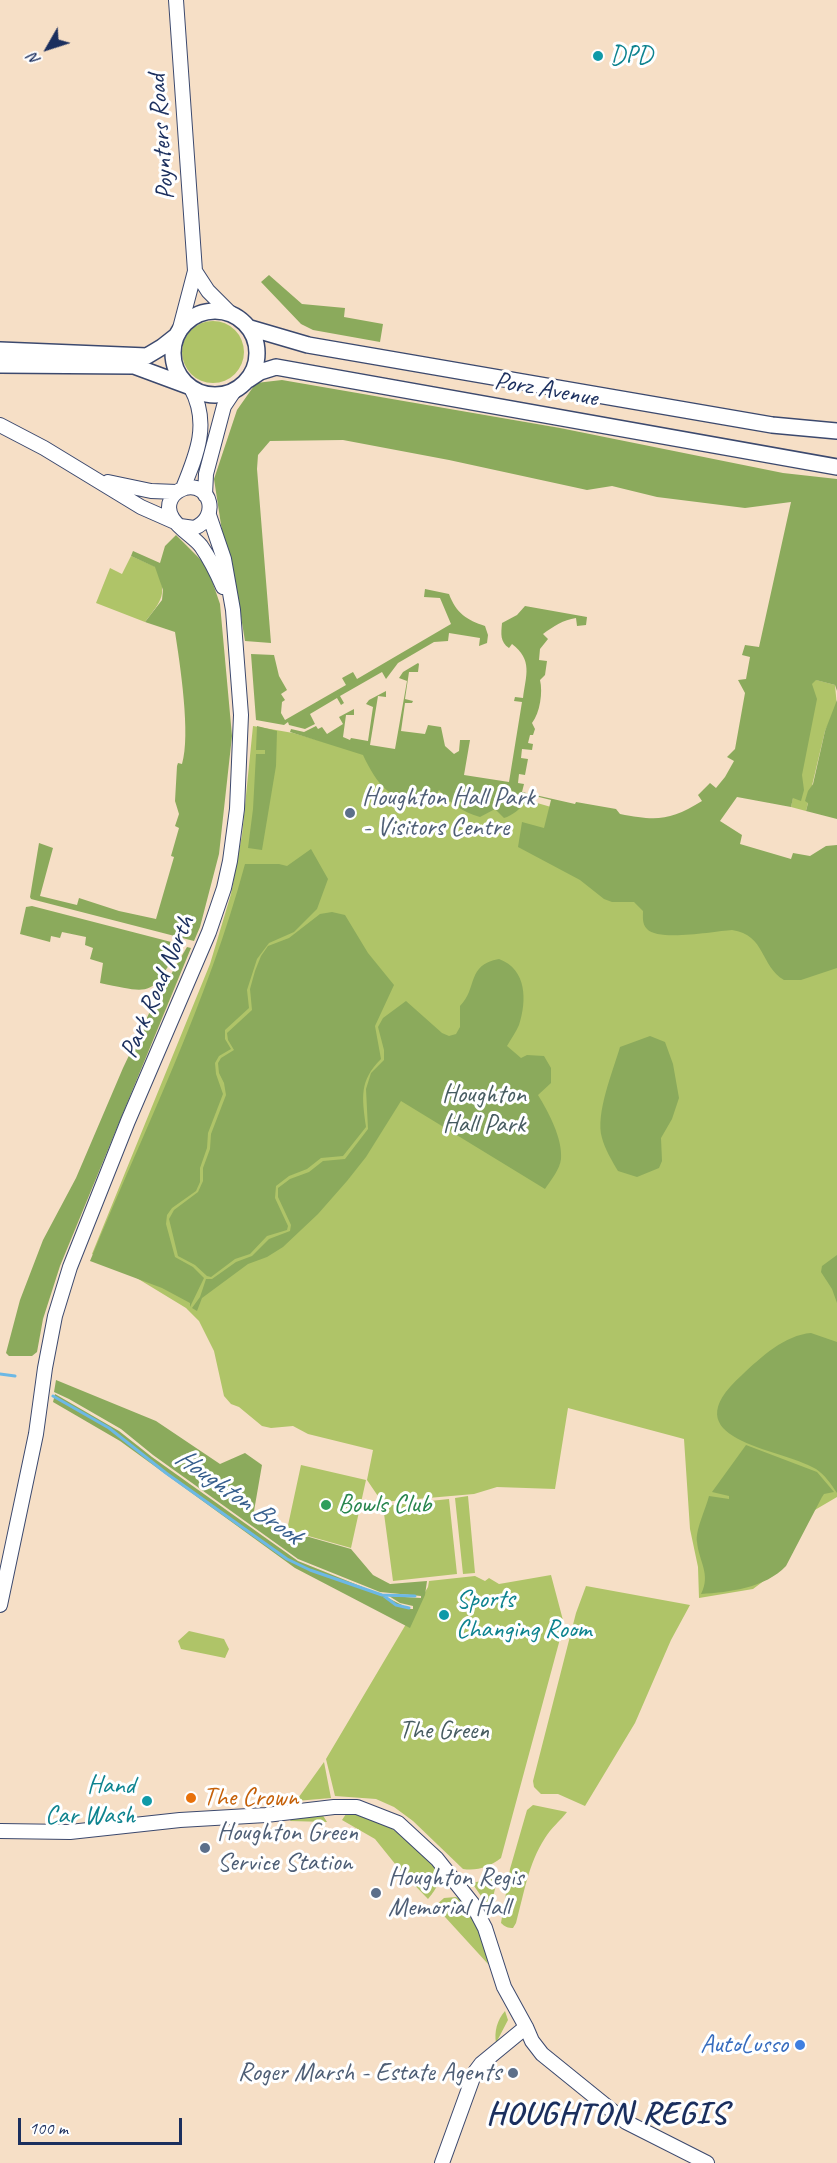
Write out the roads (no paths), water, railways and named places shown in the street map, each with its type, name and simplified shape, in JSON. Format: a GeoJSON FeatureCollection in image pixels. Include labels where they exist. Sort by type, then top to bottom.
{"type":"FeatureCollection","features":[{"type":"Feature","properties":{"kind":"main road"},"geometry":{"type":"LineString","coordinates":[[0,350],[147,356],[162,348],[178,334],[186,322],[207,311],[231,314],[244,322],[250,328],[257,349],[257,360],[248,380],[234,391],[213,395],[201,393],[134,366],[0,365]]}},
{"type":"Feature","properties":{"kind":"main road","name":"Porz Avenue"},"geometry":{"type":"LineString","coordinates":[[250,328],[308,345],[772,425],[837,431]]}},
{"type":"Feature","properties":{"kind":"main road"},"geometry":{"type":"LineString","coordinates":[[178,334],[173,358],[176,369],[190,387]]}},
{"type":"Feature","properties":{"kind":"main road","name":"Porz Avenue"},"geometry":{"type":"LineString","coordinates":[[248,380],[260,372],[276,367],[837,467]]}},
{"type":"Feature","properties":{"kind":"street","name":"Poynters Road"},"geometry":{"type":"LineString","coordinates":[[176,0],[195,271],[178,334]]}},
{"type":"Feature","properties":{"kind":"street"},"geometry":{"type":"LineString","coordinates":[[195,271],[208,291],[231,314]]}},
{"type":"Feature","properties":{"kind":"street"},"geometry":{"type":"LineString","coordinates":[[190,387],[200,403],[201,423],[197,455],[180,490],[170,503],[169,510],[177,524],[200,545],[211,562],[232,610]]}},
{"type":"Feature","properties":{"kind":"street"},"geometry":{"type":"LineString","coordinates":[[232,610],[224,559],[209,515],[206,474],[224,406],[234,391]]}},
{"type":"Feature","properties":{"kind":"street"},"geometry":{"type":"LineString","coordinates":[[0,425],[44,448],[148,511],[177,524],[194,528],[206,521],[209,515]]}},
{"type":"Feature","properties":{"kind":"street"},"geometry":{"type":"LineString","coordinates":[[97,480],[151,491],[195,488],[206,495]]}},
{"type":"Feature","properties":{"kind":"street","name":"Park Road North"},"geometry":{"type":"LineString","coordinates":[[0,1605],[36,1434],[55,1316],[70,1267],[128,1121],[209,932],[226,879],[237,809],[241,715],[232,610]]}},
{"type":"Feature","properties":{"kind":"street"},"geometry":{"type":"LineString","coordinates":[[0,1831],[70,1832],[334,1807],[357,1807],[398,1823],[437,1860],[472,1903],[485,1928],[504,1987],[532,2041],[542,2055],[626,2122],[707,2163]]}},
{"type":"Feature","properties":{"kind":"street"},"geometry":{"type":"LineString","coordinates":[[442,2163],[475,2072],[481,2064],[526,2027]]}},
{"type":"Feature","properties":{"kind":"waterway","name":"Houghton Brook"},"geometry":{"type":"LineString","coordinates":[[0,1374],[15,1376]]}},
{"type":"Feature","properties":{"kind":"waterway","name":"Houghton Brook"},"geometry":{"type":"LineString","coordinates":[[53,1396],[109,1428],[166,1473],[287,1559],[310,1570],[382,1595],[415,1596]]}},
{"type":"Feature","properties":{"kind":"waterway"},"geometry":{"type":"LineString","coordinates":[[384,1596],[396,1605],[409,1608]]}},
{"type":"Feature","properties":{"kind":"place","name":"DPD"},"geometry":{"type":"Point","coordinates":[598,56]}},
{"type":"Feature","properties":{"kind":"place","name":"Houghton Hall Park - Visitors Centre"},"geometry":{"type":"Point","coordinates":[350,813]}},
{"type":"Feature","properties":{"kind":"place","name":"Bowls Club"},"geometry":{"type":"Point","coordinates":[326,1505]}},
{"type":"Feature","properties":{"kind":"place","name":"Sports Changing Room"},"geometry":{"type":"Point","coordinates":[444,1615]}},
{"type":"Feature","properties":{"kind":"place","name":"The Crown"},"geometry":{"type":"Point","coordinates":[191,1798]}},
{"type":"Feature","properties":{"kind":"place","name":"Hand Car Wash"},"geometry":{"type":"Point","coordinates":[147,1801]}},
{"type":"Feature","properties":{"kind":"place","name":"Houghton Green Service Station"},"geometry":{"type":"Point","coordinates":[205,1848]}},
{"type":"Feature","properties":{"kind":"place","name":"Houghton Regis Memorial Hall"},"geometry":{"type":"Point","coordinates":[376,1893]}},
{"type":"Feature","properties":{"kind":"place","name":"AutoLusso"},"geometry":{"type":"Point","coordinates":[800,2045]}},
{"type":"Feature","properties":{"kind":"place","name":"Roger Marsh - Estate Agents"},"geometry":{"type":"Point","coordinates":[513,2073]}},
{"type":"Feature","properties":{"kind":"district","name":"HOUGHTON REGIS"},"geometry":{"type":"Point","coordinates":[607,2115]}},
{"type":"Feature","properties":{"kind":"park label","name":"Houghton Hall Park"},"geometry":{"type":"Point","coordinates":[484,1110]}},
{"type":"Feature","properties":{"kind":"park label","name":"The Green"},"geometry":{"type":"Point","coordinates":[444,1731]}}]}
